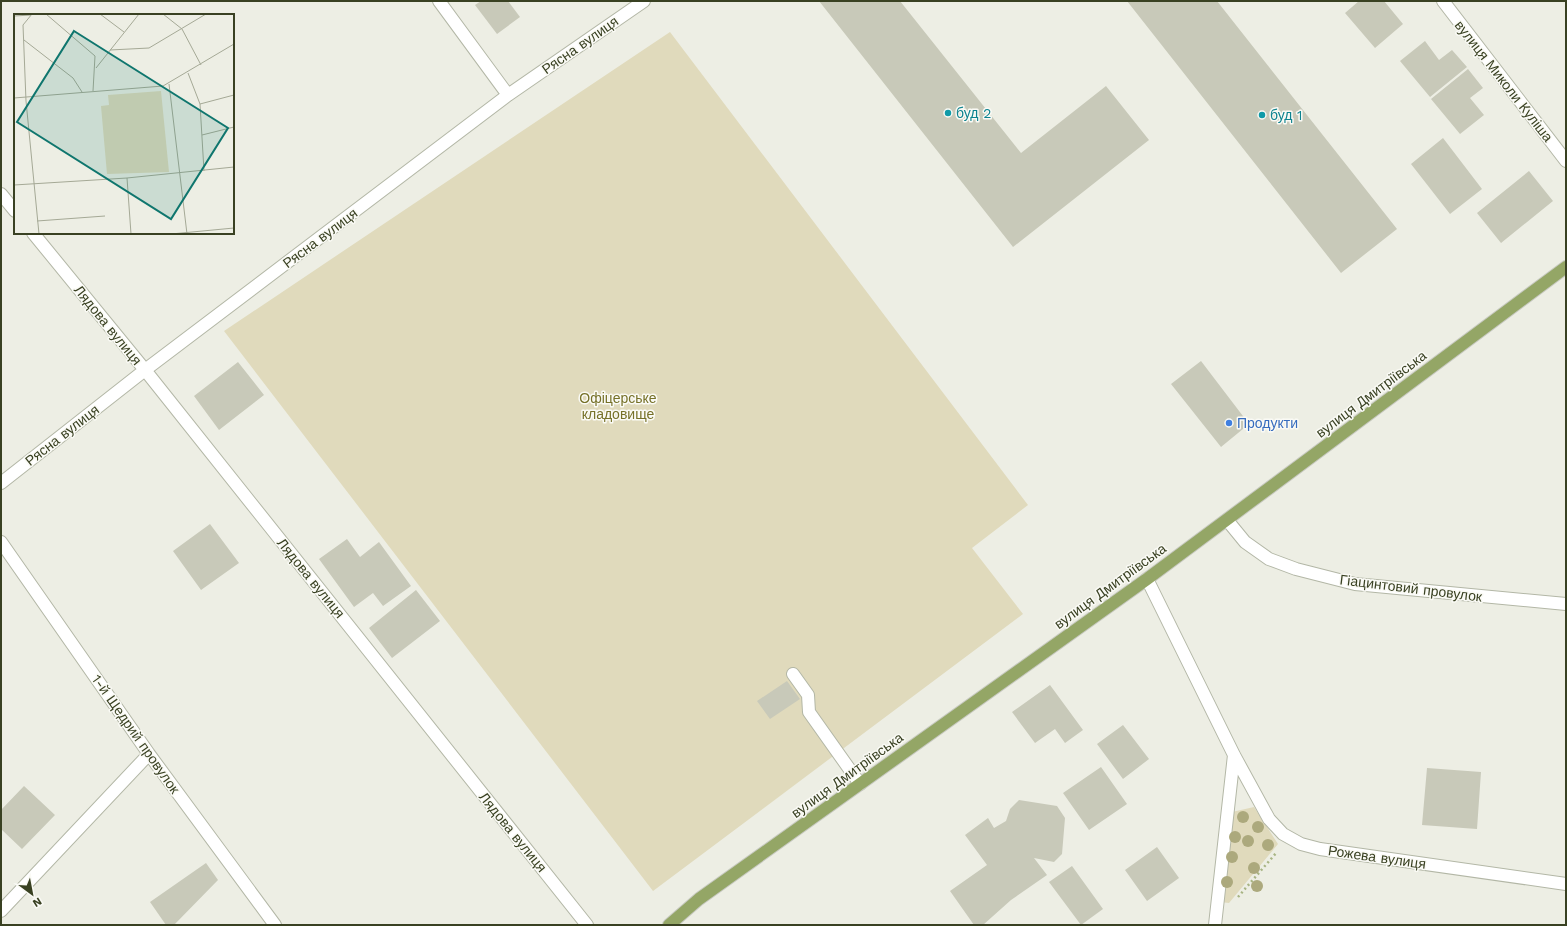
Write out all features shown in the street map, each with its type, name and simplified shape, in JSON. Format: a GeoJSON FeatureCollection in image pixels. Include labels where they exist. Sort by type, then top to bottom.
{"type":"FeatureCollection","features":[{"type":"Feature","properties":{"kind":"main road","name":"вулиця Дмитріївська"},"geometry":{"type":"LineString","coordinates":[[669,925],[699,899],[1147,579],[1566,267]]}},
{"type":"Feature","properties":{"kind":"street"},"geometry":{"type":"LineString","coordinates":[[439,1],[508,95]]}},
{"type":"Feature","properties":{"kind":"street","name":"Рясна вулиця"},"geometry":{"type":"LineString","coordinates":[[1,483],[145,370],[508,95],[644,1]]}},
{"type":"Feature","properties":{"kind":"street","name":"вулиця Миколи Куліша"},"geometry":{"type":"LineString","coordinates":[[1442,1],[1566,161]]}},
{"type":"Feature","properties":{"kind":"street"},"geometry":{"type":"LineString","coordinates":[[1,194],[14,210]]}},
{"type":"Feature","properties":{"kind":"street","name":"Лядова вулиця"},"geometry":{"type":"LineString","coordinates":[[34,234],[145,370],[587,925]]}},
{"type":"Feature","properties":{"kind":"street","name":"Гіацинтовий провулок"},"geometry":{"type":"LineString","coordinates":[[1227,520],[1245,542],[1269,559],[1296,569],[1355,584],[1566,604]]}},
{"type":"Feature","properties":{"kind":"street","name":"1-й Щедрий провулок"},"geometry":{"type":"LineString","coordinates":[[1,542],[149,754],[274,925]]}},
{"type":"Feature","properties":{"kind":"street","name":"Рожева вулиця"},"geometry":{"type":"LineString","coordinates":[[1147,579],[1234,755],[1269,820],[1284,834],[1301,844],[1320,849],[1566,884]]}},
{"type":"Feature","properties":{"kind":"street"},"geometry":{"type":"LineString","coordinates":[[793,674],[808,695],[809,712],[860,784]]}},
{"type":"Feature","properties":{"kind":"street"},"geometry":{"type":"LineString","coordinates":[[1,911],[149,754]]}},
{"type":"Feature","properties":{"kind":"street"},"geometry":{"type":"LineString","coordinates":[[1215,924],[1234,755]]}},
{"type":"Feature","properties":{"kind":"path"},"geometry":{"type":"LineString","coordinates":[[1215,924],[1280,850]]}},
{"type":"Feature","properties":{"kind":"green space","name":"Офіцерське кладовище"},"geometry":{"type":"Polygon","coordinates":[[[670,32],[1028,505],[972,548],[1023,614],[653,891],[224,331],[670,32]]]}},
{"type":"Feature","properties":{"kind":"green space"},"geometry":{"type":"Polygon","coordinates":[[[1254,807],[1278,844],[1229,903],[1220,902],[1232,812],[1254,807]]]}},
{"type":"Feature","properties":{"kind":"building"},"geometry":{"type":"Polygon","coordinates":[[[481,1],[508,1],[520,17],[497,34],[475,5],[481,1]]]}},
{"type":"Feature","properties":{"kind":"building","name":"буд 2"},"geometry":{"type":"Polygon","coordinates":[[[819,1],[900,1],[1021,153],[1106,86],[1149,140],[1013,247],[819,1]]]}},
{"type":"Feature","properties":{"kind":"building","name":"буд 1"},"geometry":{"type":"Polygon","coordinates":[[[1127,1],[1217,1],[1397,229],[1341,273],[1127,1]]]}},
{"type":"Feature","properties":{"kind":"building"},"geometry":{"type":"Polygon","coordinates":[[[1359,1],[1384,1],[1403,24],[1375,48],[1345,13],[1359,1]]]}},
{"type":"Feature","properties":{"kind":"building"},"geometry":{"type":"Polygon","coordinates":[[[1425,41],[1439,60],[1452,50],[1467,67],[1430,97],[1400,61],[1425,41]]]}},
{"type":"Feature","properties":{"kind":"building"},"geometry":{"type":"Polygon","coordinates":[[[1468,69],[1483,88],[1470,98],[1484,115],[1460,134],[1431,99],[1468,69]]]}},
{"type":"Feature","properties":{"kind":"building"},"geometry":{"type":"Polygon","coordinates":[[[1443,138],[1482,189],[1450,214],[1411,164],[1443,138]]]}},
{"type":"Feature","properties":{"kind":"building"},"geometry":{"type":"Polygon","coordinates":[[[1529,171],[1553,201],[1501,243],[1477,213],[1529,171]]]}},
{"type":"Feature","properties":{"kind":"building"},"geometry":{"type":"Polygon","coordinates":[[[1201,361],[1249,424],[1221,447],[1171,384],[1201,361]]]}},
{"type":"Feature","properties":{"kind":"building"},"geometry":{"type":"Polygon","coordinates":[[[238,362],[264,395],[219,430],[194,396],[238,362]]]}},
{"type":"Feature","properties":{"kind":"building"},"geometry":{"type":"Polygon","coordinates":[[[210,524],[239,563],[201,590],[173,551],[210,524]]]}},
{"type":"Feature","properties":{"kind":"building"},"geometry":{"type":"Polygon","coordinates":[[[347,539],[360,557],[379,542],[411,586],[383,606],[373,593],[354,607],[319,559],[347,539]]]}},
{"type":"Feature","properties":{"kind":"building"},"geometry":{"type":"Polygon","coordinates":[[[416,590],[440,621],[392,658],[369,628],[416,590]]]}},
{"type":"Feature","properties":{"kind":"building"},"geometry":{"type":"Polygon","coordinates":[[[787,681],[800,699],[770,719],[757,701],[787,681]]]}},
{"type":"Feature","properties":{"kind":"building"},"geometry":{"type":"Polygon","coordinates":[[[1050,685],[1083,730],[1065,743],[1055,729],[1035,743],[1012,712],[1050,685]]]}},
{"type":"Feature","properties":{"kind":"building"},"geometry":{"type":"Polygon","coordinates":[[[1123,725],[1149,759],[1123,779],[1097,744],[1123,725]]]}},
{"type":"Feature","properties":{"kind":"building"},"geometry":{"type":"Polygon","coordinates":[[[1101,767],[1127,804],[1089,830],[1063,793],[1101,767]]]}},
{"type":"Feature","properties":{"kind":"building"},"geometry":{"type":"Polygon","coordinates":[[[1427,768],[1481,772],[1477,829],[1422,825],[1427,768]]]}},
{"type":"Feature","properties":{"kind":"building"},"geometry":{"type":"Polygon","coordinates":[[[24,786],[55,815],[22,849],[1,829],[1,810],[24,786]]]}},
{"type":"Feature","properties":{"kind":"building"},"geometry":{"type":"Polygon","coordinates":[[[1019,800],[1057,806],[1065,818],[1062,854],[1054,862],[1034,858],[1047,875],[1011,900],[983,925],[974,925],[950,891],[987,865],[965,835],[988,818],[994,828],[1006,821],[1010,809],[1019,800]]]}},
{"type":"Feature","properties":{"kind":"building"},"geometry":{"type":"Polygon","coordinates":[[[1157,847],[1179,878],[1147,901],[1125,870],[1157,847]]]}},
{"type":"Feature","properties":{"kind":"building"},"geometry":{"type":"Polygon","coordinates":[[[206,863],[218,880],[174,925],[166,925],[150,902],[206,863]]]}},
{"type":"Feature","properties":{"kind":"building"},"geometry":{"type":"Polygon","coordinates":[[[1072,866],[1103,909],[1081,925],[1049,882],[1072,866]]]}},
{"type":"Feature","properties":{"kind":"place","name":"буд 2"},"geometry":{"type":"Point","coordinates":[948,113]}},
{"type":"Feature","properties":{"kind":"place","name":"буд 1"},"geometry":{"type":"Point","coordinates":[1262,115]}},
{"type":"Feature","properties":{"kind":"place","name":"Продукти"},"geometry":{"type":"Point","coordinates":[1229,423]}}]}
